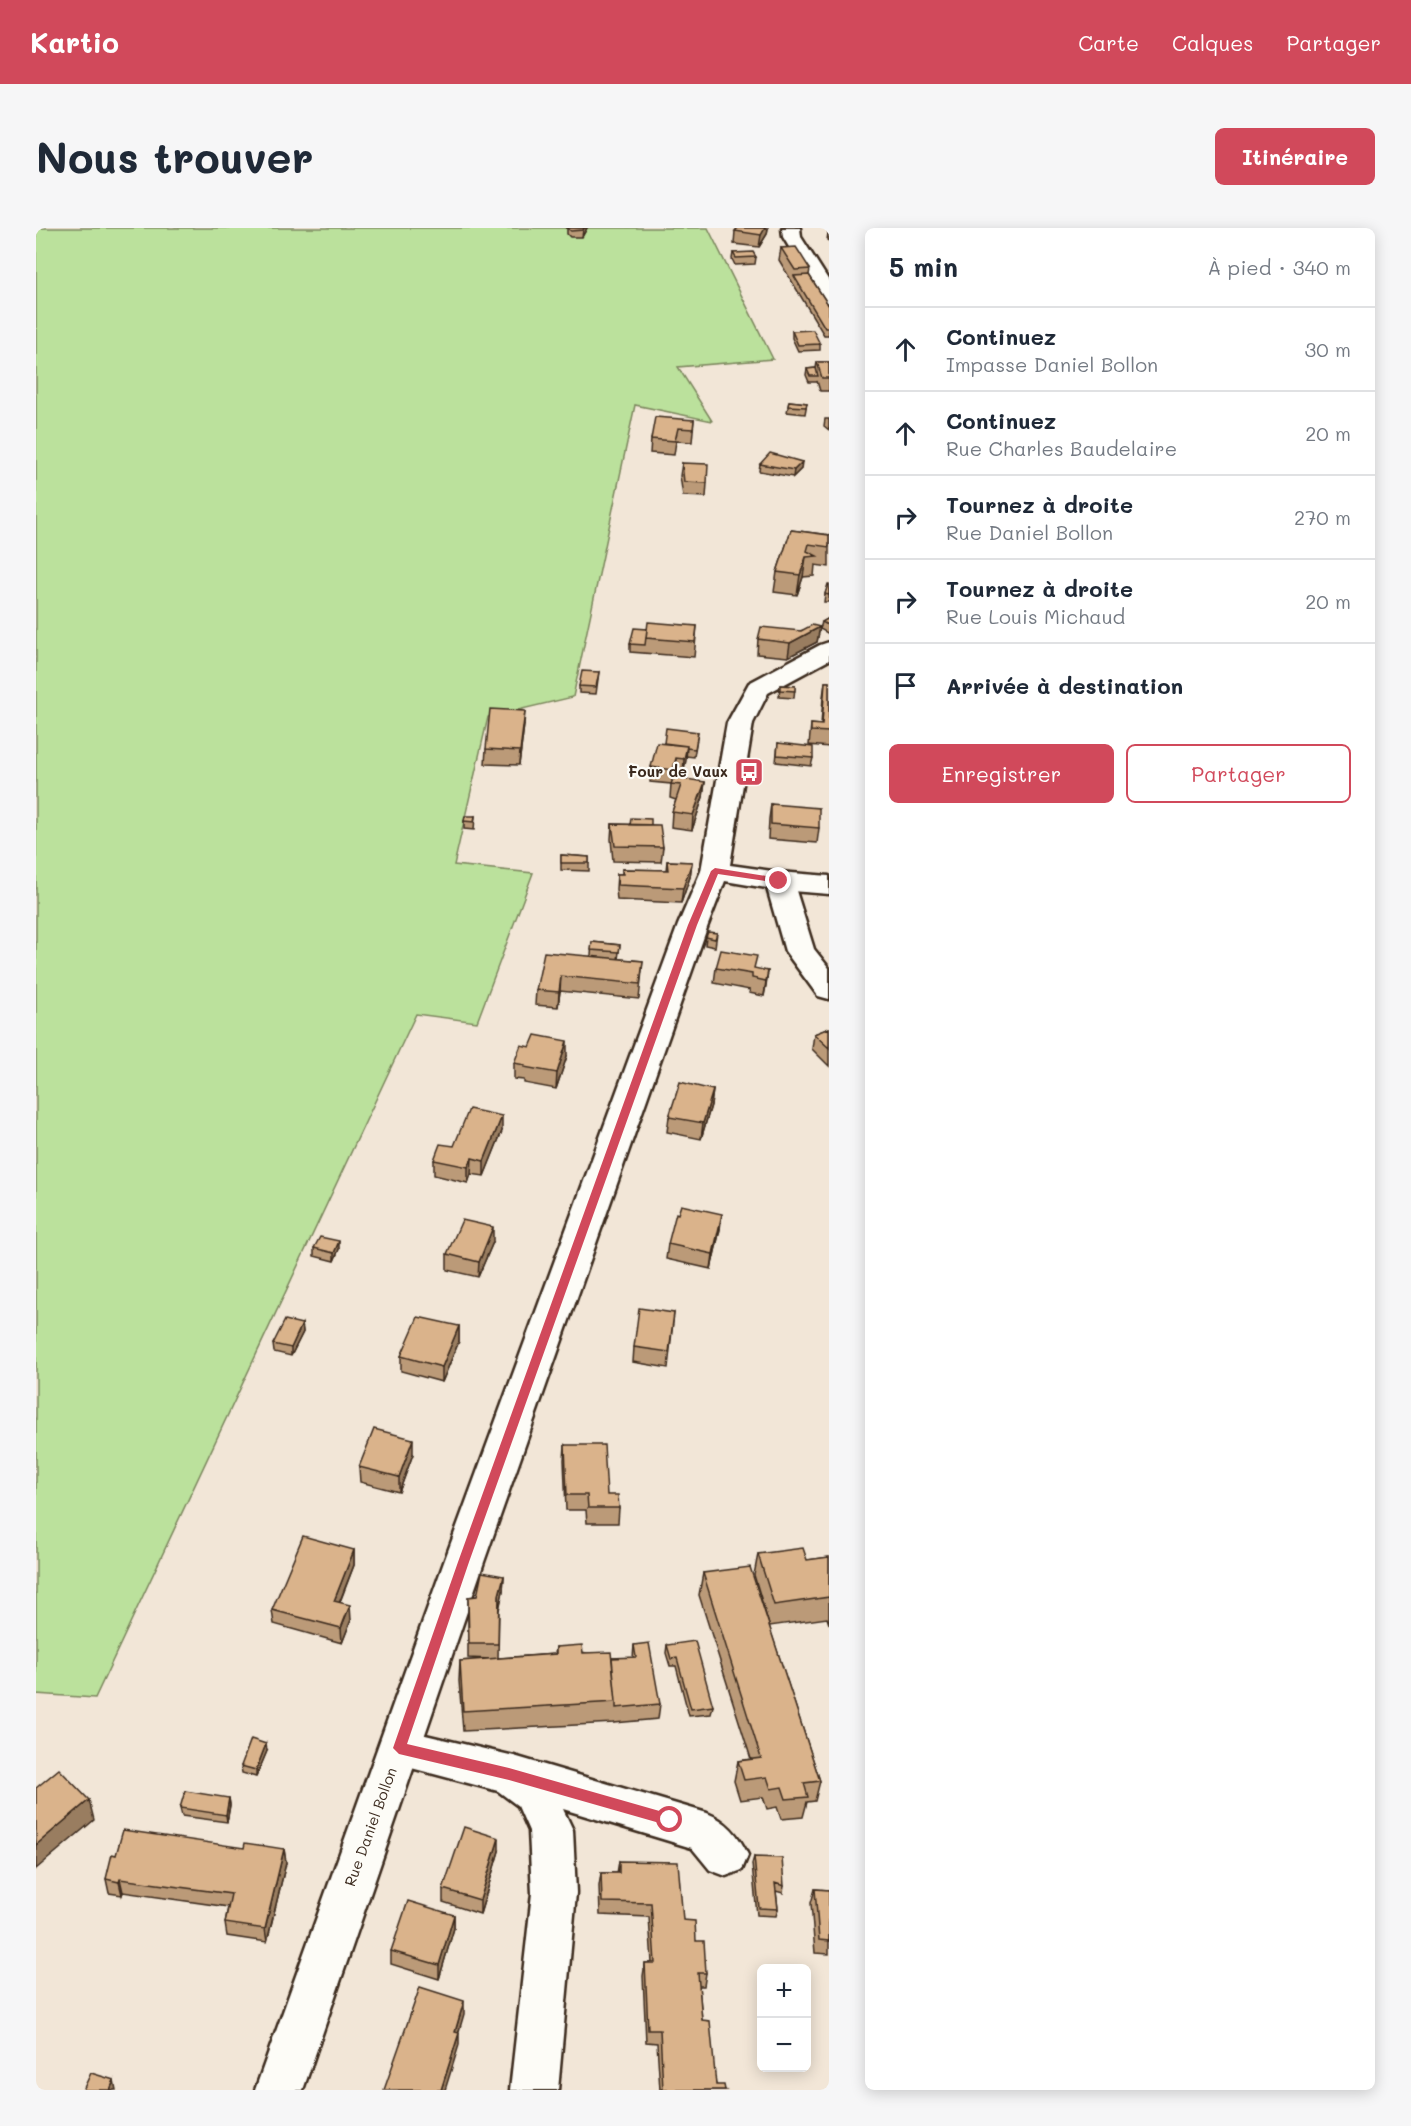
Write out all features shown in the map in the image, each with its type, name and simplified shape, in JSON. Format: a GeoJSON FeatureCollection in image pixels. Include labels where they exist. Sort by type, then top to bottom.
{"type":"FeatureCollection","features":[{"type":"Feature","properties":{"kind":"street"},"geometry":{"type":"LineString","coordinates":[[791,228],[792,237],[829,297]]}},
{"type":"Feature","properties":{"kind":"street","name":"Rue Daniel Bollon"},"geometry":{"type":"LineString","coordinates":[[279,2090],[472,1540],[684,948],[715,871],[740,723],[758,688],[829,650]]}},
{"type":"Feature","properties":{"kind":"street"},"geometry":{"type":"LineString","coordinates":[[715,871],[779,881],[829,885]]}},
{"type":"Feature","properties":{"kind":"street"},"geometry":{"type":"LineString","coordinates":[[779,881],[800,951],[829,989]]}},
{"type":"Feature","properties":{"kind":"street"},"geometry":{"type":"LineString","coordinates":[[399,1748],[509,1774],[670,1820],[707,1833],[726,1855]]}},
{"type":"Feature","properties":{"kind":"street"},"geometry":{"type":"LineString","coordinates":[[509,1774],[533,1792],[551,1830],[554,1893],[534,2090]]}},
{"type":"Feature","properties":{"kind":"green space"},"geometry":{"type":"Polygon","coordinates":[[[36,228],[708,228],[773,359],[678,367],[712,421],[635,405],[573,697],[488,717],[454,865],[533,873],[477,1022],[416,1014],[95,1698],[36,1694],[36,228]]]}},
{"type":"Feature","properties":{"kind":"building"},"geometry":{"type":"Polygon","coordinates":[[[567,228],[584,228],[571,231],[567,228]]]}},
{"type":"Feature","properties":{"kind":"building"},"geometry":{"type":"Polygon","coordinates":[[[738,228],[765,228],[761,235],[735,231],[738,228]]]}},
{"type":"Feature","properties":{"kind":"building"},"geometry":{"type":"Polygon","coordinates":[[[796,247],[810,269],[795,270],[781,248],[796,247]]]}},
{"type":"Feature","properties":{"kind":"building"},"geometry":{"type":"Polygon","coordinates":[[[753,252],[756,257],[736,258],[733,253],[753,252]]]}},
{"type":"Feature","properties":{"kind":"building"},"geometry":{"type":"Polygon","coordinates":[[[809,275],[829,306],[829,328],[825,328],[794,276],[809,275]]]}},
{"type":"Feature","properties":{"kind":"building"},"geometry":{"type":"Polygon","coordinates":[[[813,330],[820,344],[798,345],[792,331],[813,330]]]}},
{"type":"Feature","properties":{"kind":"building"},"geometry":{"type":"Polygon","coordinates":[[[817,362],[829,362],[829,378],[822,378],[817,362]]]}},
{"type":"Feature","properties":{"kind":"building"},"geometry":{"type":"Polygon","coordinates":[[[816,368],[818,376],[810,376],[807,369],[816,368]]]}},
{"type":"Feature","properties":{"kind":"building"},"geometry":{"type":"Polygon","coordinates":[[[789,401],[807,403],[806,407],[788,406],[789,401]]]}},
{"type":"Feature","properties":{"kind":"building"},"geometry":{"type":"Polygon","coordinates":[[[655,417],[694,420],[693,429],[678,428],[675,441],[651,439],[655,417]]]}},
{"type":"Feature","properties":{"kind":"building"},"geometry":{"type":"Polygon","coordinates":[[[770,453],[802,462],[794,470],[760,464],[770,453]]]}},
{"type":"Feature","properties":{"kind":"building"},"geometry":{"type":"Polygon","coordinates":[[[682,463],[708,464],[707,483],[684,482],[682,463]]]}},
{"type":"Feature","properties":{"kind":"building"},"geometry":{"type":"Polygon","coordinates":[[[791,530],[829,535],[829,547],[809,544],[807,551],[817,556],[806,557],[800,575],[777,572],[791,530]]]}},
{"type":"Feature","properties":{"kind":"building"},"geometry":{"type":"Polygon","coordinates":[[[829,584],[829,595],[825,594],[829,584]]]}},
{"type":"Feature","properties":{"kind":"building"},"geometry":{"type":"Polygon","coordinates":[[[829,618],[829,626],[822,622],[829,618]]]}},
{"type":"Feature","properties":{"kind":"building"},"geometry":{"type":"Polygon","coordinates":[[[648,622],[697,626],[695,642],[646,638],[648,622]]]}},
{"type":"Feature","properties":{"kind":"building"},"geometry":{"type":"Polygon","coordinates":[[[812,625],[820,627],[790,643],[758,639],[761,627],[801,631],[812,625]]]}},
{"type":"Feature","properties":{"kind":"building"},"geometry":{"type":"Polygon","coordinates":[[[634,628],[647,629],[645,645],[630,644],[634,628]]]}},
{"type":"Feature","properties":{"kind":"building"},"geometry":{"type":"Polygon","coordinates":[[[582,671],[599,672],[596,687],[579,686],[582,671]]]}},
{"type":"Feature","properties":{"kind":"building"},"geometry":{"type":"Polygon","coordinates":[[[825,682],[829,682],[829,732],[811,731],[811,724],[822,725],[825,682]]]}},
{"type":"Feature","properties":{"kind":"building"},"geometry":{"type":"Polygon","coordinates":[[[780,685],[795,686],[795,691],[780,690],[780,685]]]}},
{"type":"Feature","properties":{"kind":"building"},"geometry":{"type":"Polygon","coordinates":[[[490,709],[525,711],[520,751],[486,749],[490,709]]]}},
{"type":"Feature","properties":{"kind":"building"},"geometry":{"type":"Polygon","coordinates":[[[666,728],[698,732],[695,749],[664,743],[666,728]]]}},
{"type":"Feature","properties":{"kind":"building"},"geometry":{"type":"Polygon","coordinates":[[[657,743],[687,746],[684,759],[676,758],[673,770],[651,767],[657,743]]]}},
{"type":"Feature","properties":{"kind":"building"},"geometry":{"type":"Polygon","coordinates":[[[778,743],[813,747],[813,758],[777,755],[778,743]]]}},
{"type":"Feature","properties":{"kind":"building"},"geometry":{"type":"Polygon","coordinates":[[[674,777],[705,782],[693,815],[672,812],[681,785],[671,784],[674,777]]]}},
{"type":"Feature","properties":{"kind":"building"},"geometry":{"type":"Polygon","coordinates":[[[771,804],[819,808],[819,828],[771,824],[771,804]]]}},
{"type":"Feature","properties":{"kind":"building"},"geometry":{"type":"Polygon","coordinates":[[[465,816],[475,816],[474,822],[464,821],[465,816]]]}},
{"type":"Feature","properties":{"kind":"building"},"geometry":{"type":"Polygon","coordinates":[[[631,818],[651,819],[651,825],[630,825],[631,818]]]}},
{"type":"Feature","properties":{"kind":"building"},"geometry":{"type":"Polygon","coordinates":[[[612,824],[660,825],[663,847],[615,846],[612,824]]]}},
{"type":"Feature","properties":{"kind":"building"},"geometry":{"type":"Polygon","coordinates":[[[561,855],[589,857],[589,863],[561,863],[561,855]]]}},
{"type":"Feature","properties":{"kind":"building"},"geometry":{"type":"Polygon","coordinates":[[[667,861],[692,862],[683,888],[618,885],[617,874],[623,874],[622,869],[668,870],[667,861]]]}},
{"type":"Feature","properties":{"kind":"building"},"geometry":{"type":"Polygon","coordinates":[[[708,932],[717,933],[715,939],[706,937],[708,932]]]}},
{"type":"Feature","properties":{"kind":"building"},"geometry":{"type":"Polygon","coordinates":[[[592,942],[620,945],[619,952],[591,950],[592,942]]]}},
{"type":"Feature","properties":{"kind":"building"},"geometry":{"type":"Polygon","coordinates":[[[721,950],[757,956],[754,968],[768,971],[766,981],[752,978],[752,974],[716,968],[721,950]]]}},
{"type":"Feature","properties":{"kind":"building"},"geometry":{"type":"Polygon","coordinates":[[[544,952],[643,961],[640,984],[561,976],[559,992],[536,990],[544,952]]]}},
{"type":"Feature","properties":{"kind":"building"},"geometry":{"type":"Polygon","coordinates":[[[829,1028],[829,1048],[814,1034],[829,1028]]]}},
{"type":"Feature","properties":{"kind":"building"},"geometry":{"type":"Polygon","coordinates":[[[535,1035],[567,1041],[557,1073],[514,1063],[521,1045],[530,1047],[535,1035]]]}},
{"type":"Feature","properties":{"kind":"building"},"geometry":{"type":"Polygon","coordinates":[[[680,1082],[713,1090],[703,1123],[669,1117],[680,1082]]]}},
{"type":"Feature","properties":{"kind":"building"},"geometry":{"type":"Polygon","coordinates":[[[469,1109],[502,1116],[484,1161],[472,1158],[468,1167],[434,1160],[440,1144],[454,1146],[469,1109]]]}},
{"type":"Feature","properties":{"kind":"building"},"geometry":{"type":"Polygon","coordinates":[[[681,1205],[722,1214],[713,1254],[668,1244],[676,1213],[678,1214],[681,1205]]]}},
{"type":"Feature","properties":{"kind":"building"},"geometry":{"type":"Polygon","coordinates":[[[462,1220],[493,1227],[479,1262],[447,1254],[462,1220]]]}},
{"type":"Feature","properties":{"kind":"building"},"geometry":{"type":"Polygon","coordinates":[[[320,1237],[339,1241],[334,1253],[314,1248],[320,1237]]]}},
{"type":"Feature","properties":{"kind":"building"},"geometry":{"type":"Polygon","coordinates":[[[639,1308],[674,1313],[669,1352],[634,1347],[639,1308]]]}},
{"type":"Feature","properties":{"kind":"building"},"geometry":{"type":"Polygon","coordinates":[[[418,1317],[459,1326],[442,1367],[401,1356],[418,1317]]]}},
{"type":"Feature","properties":{"kind":"building"},"geometry":{"type":"Polygon","coordinates":[[[285,1320],[302,1324],[291,1348],[273,1344],[285,1320]]]}},
{"type":"Feature","properties":{"kind":"building"},"geometry":{"type":"Polygon","coordinates":[[[374,1429],[413,1439],[399,1477],[359,1467],[374,1429]]]}},
{"type":"Feature","properties":{"kind":"building"},"geometry":{"type":"Polygon","coordinates":[[[565,1445],[604,1445],[607,1495],[618,1495],[619,1508],[588,1508],[587,1495],[567,1495],[565,1445]]]}},
{"type":"Feature","properties":{"kind":"building"},"geometry":{"type":"Polygon","coordinates":[[[303,1536],[354,1550],[334,1601],[350,1605],[341,1628],[272,1610],[303,1536]]]}},
{"type":"Feature","properties":{"kind":"building"},"geometry":{"type":"Polygon","coordinates":[[[803,1548],[807,1560],[829,1557],[829,1597],[774,1605],[758,1554],[803,1548]]]}},
{"type":"Feature","properties":{"kind":"building"},"geometry":{"type":"Polygon","coordinates":[[[750,1567],[820,1781],[804,1783],[808,1797],[786,1799],[782,1787],[771,1789],[767,1777],[744,1780],[738,1761],[761,1758],[703,1573],[750,1567]]]}},
{"type":"Feature","properties":{"kind":"building"},"geometry":{"type":"Polygon","coordinates":[[[482,1572],[504,1576],[499,1595],[498,1644],[469,1644],[468,1597],[477,1596],[482,1572]]]}},
{"type":"Feature","properties":{"kind":"building"},"geometry":{"type":"Polygon","coordinates":[[[695,1641],[713,1706],[691,1709],[677,1658],[671,1659],[667,1645],[695,1641]]]}},
{"type":"Feature","properties":{"kind":"building"},"geometry":{"type":"Polygon","coordinates":[[[649,1643],[660,1704],[616,1708],[612,1658],[636,1657],[634,1645],[649,1643]]]}},
{"type":"Feature","properties":{"kind":"building"},"geometry":{"type":"Polygon","coordinates":[[[582,1645],[583,1653],[611,1652],[616,1702],[463,1711],[460,1661],[556,1654],[556,1647],[582,1645]]]}},
{"type":"Feature","properties":{"kind":"building"},"geometry":{"type":"Polygon","coordinates":[[[251,1739],[266,1744],[256,1770],[241,1766],[251,1739]]]}},
{"type":"Feature","properties":{"kind":"building"},"geometry":{"type":"Polygon","coordinates":[[[59,1769],[89,1800],[36,1845],[36,1788],[59,1769]]]}},
{"type":"Feature","properties":{"kind":"building"},"geometry":{"type":"Polygon","coordinates":[[[185,1791],[229,1798],[226,1815],[180,1808],[185,1791]]]}},
{"type":"Feature","properties":{"kind":"building"},"geometry":{"type":"Polygon","coordinates":[[[464,1827],[499,1838],[480,1900],[443,1889],[464,1827]]]}},
{"type":"Feature","properties":{"kind":"building"},"geometry":{"type":"Polygon","coordinates":[[[123,1830],[244,1848],[245,1843],[284,1849],[265,1929],[225,1923],[231,1894],[106,1879],[112,1854],[116,1855],[123,1830]]]}},
{"type":"Feature","properties":{"kind":"building"},"geometry":{"type":"Polygon","coordinates":[[[754,1857],[782,1858],[784,1886],[775,1883],[778,1909],[759,1908],[754,1857]]]}},
{"type":"Feature","properties":{"kind":"building"},"geometry":{"type":"Polygon","coordinates":[[[619,1861],[678,1862],[683,1920],[695,1921],[696,1941],[704,1941],[706,1973],[698,1973],[702,2020],[710,2021],[716,2085],[724,2085],[725,2090],[663,2090],[660,2030],[648,2030],[645,1963],[655,1963],[651,1903],[602,1902],[601,1873],[619,1873],[619,1861]]]}},
{"type":"Feature","properties":{"kind":"building"},"geometry":{"type":"Polygon","coordinates":[[[815,1889],[829,1890],[829,1941],[819,1940],[815,1889]]]}},
{"type":"Feature","properties":{"kind":"building"},"geometry":{"type":"Polygon","coordinates":[[[408,1901],[454,1915],[439,1965],[391,1951],[408,1901]]]}},
{"type":"Feature","properties":{"kind":"building"},"geometry":{"type":"Polygon","coordinates":[[[420,1987],[464,2001],[455,2032],[459,2033],[441,2090],[384,2090],[420,1987]]]}},
{"type":"Feature","properties":{"kind":"building"},"geometry":{"type":"Polygon","coordinates":[[[91,2073],[114,2080],[110,2090],[83,2090],[91,2073]]]}},
{"type":"Feature","properties":{"kind":"place","name":"Four de Vaux"},"geometry":{"type":"Point","coordinates":[749,772]}},
{"type":"Feature","properties":{"kind":"route"},"geometry":{"type":"LineString","coordinates":[[670,1820],[509,1774],[399,1748],[693,925],[715,871],[779,881]]}}]}
